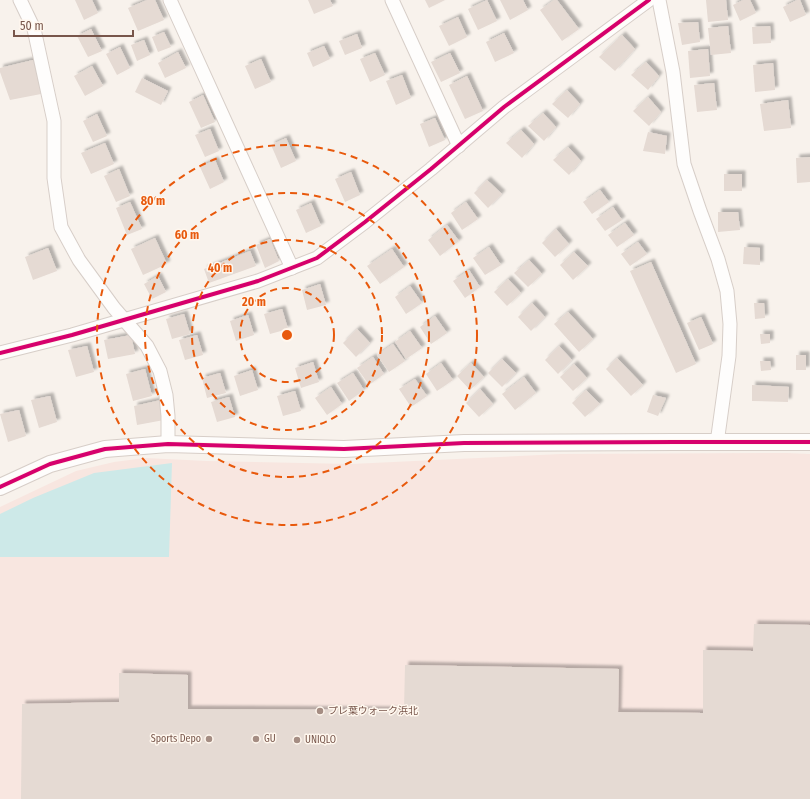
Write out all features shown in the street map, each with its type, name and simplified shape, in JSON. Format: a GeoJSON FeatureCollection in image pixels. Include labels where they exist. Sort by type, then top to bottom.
{"type":"FeatureCollection","features":[{"type":"Feature","properties":{"kind":"street"},"geometry":{"type":"LineString","coordinates":[[20,0],[34,29],[54,121],[54,178],[61,227],[79,260],[123,320],[147,346],[160,371],[166,396],[168,444]]}},
{"type":"Feature","properties":{"kind":"street"},"geometry":{"type":"LineString","coordinates":[[170,0],[292,268]]}},
{"type":"Feature","properties":{"kind":"street"},"geometry":{"type":"LineString","coordinates":[[392,0],[459,146]]}},
{"type":"Feature","properties":{"kind":"street"},"geometry":{"type":"LineString","coordinates":[[0,353],[72,335],[258,281],[317,258],[365,222],[459,146],[504,107],[649,0]]}},
{"type":"Feature","properties":{"kind":"street"},"geometry":{"type":"LineString","coordinates":[[660,0],[673,72],[684,164],[718,259],[727,291],[730,324],[729,356],[717,443]]}},
{"type":"Feature","properties":{"kind":"street"},"geometry":{"type":"LineString","coordinates":[[0,488],[50,464],[105,449],[168,444],[344,449],[464,443],[810,442]]}},
{"type":"Feature","properties":{"kind":"shaded area"},"geometry":{"type":"Polygon","coordinates":[[[561,454],[810,454],[810,799],[0,799],[0,507],[76,471],[114,462],[145,458],[351,464],[561,454]]]}},
{"type":"Feature","properties":{"kind":"water"},"geometry":{"type":"Polygon","coordinates":[[[172,463],[169,557],[0,557],[0,514],[33,498],[94,473],[172,463]]]}},
{"type":"Feature","properties":{"kind":"building"},"geometry":{"type":"Polygon","coordinates":[[[75,0],[92,0],[98,13],[84,20],[75,0]]]}},
{"type":"Feature","properties":{"kind":"building"},"geometry":{"type":"Polygon","coordinates":[[[147,0],[155,0],[164,20],[138,31],[128,8],[147,0]]]}},
{"type":"Feature","properties":{"kind":"building"},"geometry":{"type":"Polygon","coordinates":[[[308,0],[330,0],[333,6],[314,14],[308,0]]]}},
{"type":"Feature","properties":{"kind":"building"},"geometry":{"type":"Polygon","coordinates":[[[425,0],[445,0],[429,8],[425,0]]]}},
{"type":"Feature","properties":{"kind":"building"},"geometry":{"type":"Polygon","coordinates":[[[487,0],[497,21],[478,30],[468,9],[487,0]]]}},
{"type":"Feature","properties":{"kind":"building"},"geometry":{"type":"Polygon","coordinates":[[[500,0],[523,0],[528,10],[510,20],[500,0]]]}},
{"type":"Feature","properties":{"kind":"building"},"geometry":{"type":"Polygon","coordinates":[[[554,0],[557,0],[579,29],[562,41],[540,10],[554,0]]]}},
{"type":"Feature","properties":{"kind":"building"},"geometry":{"type":"Polygon","coordinates":[[[706,0],[726,0],[728,20],[708,22],[706,0]]]}},
{"type":"Feature","properties":{"kind":"building"},"geometry":{"type":"Polygon","coordinates":[[[743,0],[750,0],[756,13],[740,21],[733,5],[743,0]]]}},
{"type":"Feature","properties":{"kind":"building"},"geometry":{"type":"Polygon","coordinates":[[[800,0],[806,15],[790,22],[783,7],[800,0]]]}},
{"type":"Feature","properties":{"kind":"building"},"geometry":{"type":"Polygon","coordinates":[[[458,17],[467,37],[449,46],[439,26],[458,17]]]}},
{"type":"Feature","properties":{"kind":"building"},"geometry":{"type":"Polygon","coordinates":[[[698,22],[700,42],[682,45],[678,23],[698,22]]]}},
{"type":"Feature","properties":{"kind":"building"},"geometry":{"type":"Polygon","coordinates":[[[728,26],[731,53],[711,55],[708,28],[728,26]]]}},
{"type":"Feature","properties":{"kind":"building"},"geometry":{"type":"Polygon","coordinates":[[[770,26],[771,43],[753,44],[752,27],[770,26]]]}},
{"type":"Feature","properties":{"kind":"building"},"geometry":{"type":"Polygon","coordinates":[[[91,29],[102,51],[88,57],[77,36],[91,29]]]}},
{"type":"Feature","properties":{"kind":"building"},"geometry":{"type":"Polygon","coordinates":[[[164,32],[171,47],[158,52],[152,37],[164,32]]]}},
{"type":"Feature","properties":{"kind":"building"},"geometry":{"type":"Polygon","coordinates":[[[504,33],[514,53],[495,62],[486,42],[504,33]]]}},
{"type":"Feature","properties":{"kind":"building"},"geometry":{"type":"Polygon","coordinates":[[[357,34],[362,48],[345,55],[339,41],[357,34]]]}},
{"type":"Feature","properties":{"kind":"building"},"geometry":{"type":"Polygon","coordinates":[[[622,35],[635,49],[615,71],[599,57],[622,35]]]}},
{"type":"Feature","properties":{"kind":"building"},"geometry":{"type":"Polygon","coordinates":[[[144,40],[150,55],[137,61],[131,45],[144,40]]]}},
{"type":"Feature","properties":{"kind":"building"},"geometry":{"type":"Polygon","coordinates":[[[324,46],[330,59],[313,67],[307,53],[324,46]]]}},
{"type":"Feature","properties":{"kind":"building"},"geometry":{"type":"Polygon","coordinates":[[[120,47],[130,68],[117,75],[106,54],[120,47]]]}},
{"type":"Feature","properties":{"kind":"building"},"geometry":{"type":"Polygon","coordinates":[[[708,49],[710,76],[690,78],[688,51],[708,49]]]}},
{"type":"Feature","properties":{"kind":"building"},"geometry":{"type":"Polygon","coordinates":[[[178,52],[186,68],[165,78],[158,63],[178,52]]]}},
{"type":"Feature","properties":{"kind":"building"},"geometry":{"type":"Polygon","coordinates":[[[375,53],[385,75],[370,82],[360,59],[375,53]]]}},
{"type":"Feature","properties":{"kind":"building"},"geometry":{"type":"Polygon","coordinates":[[[450,53],[460,73],[441,82],[431,62],[450,53]]]}},
{"type":"Feature","properties":{"kind":"building"},"geometry":{"type":"Polygon","coordinates":[[[261,59],[271,82],[255,89],[245,66],[261,59]]]}},
{"type":"Feature","properties":{"kind":"building"},"geometry":{"type":"Polygon","coordinates":[[[33,60],[41,94],[10,100],[0,68],[33,60]]]}},
{"type":"Feature","properties":{"kind":"building"},"geometry":{"type":"Polygon","coordinates":[[[646,62],[659,76],[648,90],[631,75],[646,62]]]}},
{"type":"Feature","properties":{"kind":"building"},"geometry":{"type":"Polygon","coordinates":[[[773,63],[775,90],[755,92],[753,65],[773,63]]]}},
{"type":"Feature","properties":{"kind":"building"},"geometry":{"type":"Polygon","coordinates":[[[92,66],[103,86],[85,96],[74,76],[92,66]]]}},
{"type":"Feature","properties":{"kind":"building"},"geometry":{"type":"Polygon","coordinates":[[[402,75],[411,98],[396,105],[386,81],[402,75]]]}},
{"type":"Feature","properties":{"kind":"building"},"geometry":{"type":"Polygon","coordinates":[[[467,76],[483,111],[465,119],[449,85],[467,76]]]}},
{"type":"Feature","properties":{"kind":"building"},"geometry":{"type":"Polygon","coordinates":[[[142,78],[168,91],[161,105],[135,92],[142,78]]]}},
{"type":"Feature","properties":{"kind":"building"},"geometry":{"type":"Polygon","coordinates":[[[714,83],[717,110],[697,112],[694,85],[714,83]]]}},
{"type":"Feature","properties":{"kind":"building"},"geometry":{"type":"Polygon","coordinates":[[[567,90],[580,104],[568,118],[552,104],[567,90]]]}},
{"type":"Feature","properties":{"kind":"building"},"geometry":{"type":"Polygon","coordinates":[[[203,95],[215,122],[201,128],[189,102],[203,95]]]}},
{"type":"Feature","properties":{"kind":"building"},"geometry":{"type":"Polygon","coordinates":[[[648,97],[661,112],[649,126],[633,111],[648,97]]]}},
{"type":"Feature","properties":{"kind":"building"},"geometry":{"type":"Polygon","coordinates":[[[788,100],[791,128],[764,131],[760,104],[788,100]]]}},
{"type":"Feature","properties":{"kind":"building"},"geometry":{"type":"Polygon","coordinates":[[[543,113],[556,127],[544,141],[528,126],[543,113]]]}},
{"type":"Feature","properties":{"kind":"building"},"geometry":{"type":"Polygon","coordinates":[[[97,114],[107,136],[93,142],[83,121],[97,114]]]}},
{"type":"Feature","properties":{"kind":"building"},"geometry":{"type":"Polygon","coordinates":[[[435,118],[445,140],[429,147],[420,124],[435,118]]]}},
{"type":"Feature","properties":{"kind":"building"},"geometry":{"type":"Polygon","coordinates":[[[210,129],[219,151],[205,157],[195,135],[210,129]]]}},
{"type":"Feature","properties":{"kind":"building"},"geometry":{"type":"Polygon","coordinates":[[[521,130],[534,144],[522,158],[506,143],[521,130]]]}},
{"type":"Feature","properties":{"kind":"building"},"geometry":{"type":"Polygon","coordinates":[[[648,132],[667,136],[665,154],[643,151],[648,132]]]}},
{"type":"Feature","properties":{"kind":"building"},"geometry":{"type":"Polygon","coordinates":[[[286,138],[296,161],[281,168],[271,145],[286,138]]]}},
{"type":"Feature","properties":{"kind":"building"},"geometry":{"type":"Polygon","coordinates":[[[105,143],[114,164],[91,174],[81,153],[105,143]]]}},
{"type":"Feature","properties":{"kind":"building"},"geometry":{"type":"Polygon","coordinates":[[[568,147],[581,161],[569,175],[553,160],[568,147]]]}},
{"type":"Feature","properties":{"kind":"building"},"geometry":{"type":"Polygon","coordinates":[[[810,157],[810,182],[797,183],[796,158],[810,157]]]}},
{"type":"Feature","properties":{"kind":"building"},"geometry":{"type":"Polygon","coordinates":[[[215,160],[224,182],[210,189],[200,167],[215,160]]]}},
{"type":"Feature","properties":{"kind":"building"},"geometry":{"type":"Polygon","coordinates":[[[119,169],[130,196],[116,202],[104,176],[119,169]]]}},
{"type":"Feature","properties":{"kind":"building"},"geometry":{"type":"Polygon","coordinates":[[[351,172],[360,195],[345,202],[335,179],[351,172]]]}},
{"type":"Feature","properties":{"kind":"building"},"geometry":{"type":"Polygon","coordinates":[[[724,174],[742,174],[742,191],[724,191],[724,174]]]}},
{"type":"Feature","properties":{"kind":"building"},"geometry":{"type":"Polygon","coordinates":[[[487,180],[502,194],[488,208],[474,193],[487,180]]]}},
{"type":"Feature","properties":{"kind":"building"},"geometry":{"type":"Polygon","coordinates":[[[600,190],[609,202],[592,214],[583,202],[600,190]]]}},
{"type":"Feature","properties":{"kind":"building"},"geometry":{"type":"Polygon","coordinates":[[[130,202],[142,229],[127,235],[116,208],[130,202]]]}},
{"type":"Feature","properties":{"kind":"building"},"geometry":{"type":"Polygon","coordinates":[[[466,202],[478,219],[462,230],[451,213],[466,202]]]}},
{"type":"Feature","properties":{"kind":"building"},"geometry":{"type":"Polygon","coordinates":[[[311,203],[321,226],[306,233],[296,210],[311,203]]]}},
{"type":"Feature","properties":{"kind":"building"},"geometry":{"type":"Polygon","coordinates":[[[613,207],[622,220],[605,231],[596,219],[613,207]]]}},
{"type":"Feature","properties":{"kind":"building"},"geometry":{"type":"Polygon","coordinates":[[[718,212],[738,212],[740,230],[718,232],[718,212]]]}},
{"type":"Feature","properties":{"kind":"building"},"geometry":{"type":"Polygon","coordinates":[[[625,223],[634,235],[617,247],[608,235],[625,223]]]}},
{"type":"Feature","properties":{"kind":"building"},"geometry":{"type":"Polygon","coordinates":[[[447,225],[459,241],[440,256],[428,240],[447,225]]]}},
{"type":"Feature","properties":{"kind":"building"},"geometry":{"type":"Polygon","coordinates":[[[556,229],[569,244],[555,257],[542,243],[556,229]]]}},
{"type":"Feature","properties":{"kind":"building"},"geometry":{"type":"Polygon","coordinates":[[[155,238],[167,264],[143,275],[131,249],[155,238]]]}},
{"type":"Feature","properties":{"kind":"building"},"geometry":{"type":"Polygon","coordinates":[[[270,239],[279,261],[265,268],[256,245],[270,239]]]}},
{"type":"Feature","properties":{"kind":"building"},"geometry":{"type":"Polygon","coordinates":[[[638,242],[647,254],[630,266],[621,254],[638,242]]]}},
{"type":"Feature","properties":{"kind":"building"},"geometry":{"type":"Polygon","coordinates":[[[489,247],[501,265],[485,275],[473,258],[489,247]]]}},
{"type":"Feature","properties":{"kind":"building"},"geometry":{"type":"Polygon","coordinates":[[[744,247],[760,248],[760,265],[743,264],[744,247]]]}},
{"type":"Feature","properties":{"kind":"building"},"geometry":{"type":"Polygon","coordinates":[[[48,248],[57,271],[33,280],[25,257],[48,248]]]}},
{"type":"Feature","properties":{"kind":"building"},"geometry":{"type":"Polygon","coordinates":[[[392,249],[404,267],[380,284],[367,266],[392,249]]]}},
{"type":"Feature","properties":{"kind":"building"},"geometry":{"type":"Polygon","coordinates":[[[250,251],[256,266],[209,283],[204,269],[250,251]]]}},
{"type":"Feature","properties":{"kind":"building"},"geometry":{"type":"Polygon","coordinates":[[[574,252],[588,266],[573,280],[560,265],[574,252]]]}},
{"type":"Feature","properties":{"kind":"building"},"geometry":{"type":"Polygon","coordinates":[[[529,260],[542,274],[528,287],[514,273],[529,260]]]}},
{"type":"Feature","properties":{"kind":"building"},"geometry":{"type":"Polygon","coordinates":[[[651,262],[696,364],[676,373],[630,271],[651,262]]]}},
{"type":"Feature","properties":{"kind":"building"},"geometry":{"type":"Polygon","coordinates":[[[469,270],[480,287],[465,298],[453,281],[469,270]]]}},
{"type":"Feature","properties":{"kind":"building"},"geometry":{"type":"Polygon","coordinates":[[[158,276],[166,292],[152,299],[144,284],[158,276]]]}},
{"type":"Feature","properties":{"kind":"building"},"geometry":{"type":"Polygon","coordinates":[[[508,279],[521,293],[507,306],[494,292],[508,279]]]}},
{"type":"Feature","properties":{"kind":"building"},"geometry":{"type":"Polygon","coordinates":[[[320,284],[326,305],[307,310],[302,290],[320,284]]]}},
{"type":"Feature","properties":{"kind":"building"},"geometry":{"type":"Polygon","coordinates":[[[410,286],[422,303],[406,314],[395,297],[410,286]]]}},
{"type":"Feature","properties":{"kind":"building"},"geometry":{"type":"Polygon","coordinates":[[[532,303],[545,317],[531,331],[518,317],[532,303]]]}},
{"type":"Feature","properties":{"kind":"building"},"geometry":{"type":"Polygon","coordinates":[[[754,303],[764,303],[765,318],[755,319],[754,303]]]}},
{"type":"Feature","properties":{"kind":"building"},"geometry":{"type":"Polygon","coordinates":[[[282,309],[288,329],[270,334],[264,314],[282,309]]]}},
{"type":"Feature","properties":{"kind":"building"},"geometry":{"type":"Polygon","coordinates":[[[568,312],[593,339],[579,352],[554,324],[568,312]]]}},
{"type":"Feature","properties":{"kind":"building"},"geometry":{"type":"Polygon","coordinates":[[[184,314],[190,334],[172,339],[166,319],[184,314]]]}},
{"type":"Feature","properties":{"kind":"building"},"geometry":{"type":"Polygon","coordinates":[[[248,315],[254,335],[236,341],[230,321],[248,315]]]}},
{"type":"Feature","properties":{"kind":"building"},"geometry":{"type":"Polygon","coordinates":[[[435,316],[447,333],[431,344],[420,327],[435,316]]]}},
{"type":"Feature","properties":{"kind":"building"},"geometry":{"type":"Polygon","coordinates":[[[701,317],[713,344],[699,350],[687,323],[701,317]]]}},
{"type":"Feature","properties":{"kind":"building"},"geometry":{"type":"Polygon","coordinates":[[[357,329],[370,343],[356,357],[343,343],[357,329]]]}},
{"type":"Feature","properties":{"kind":"building"},"geometry":{"type":"Polygon","coordinates":[[[410,331],[422,348],[406,359],[395,342],[410,331]]]}},
{"type":"Feature","properties":{"kind":"building"},"geometry":{"type":"Polygon","coordinates":[[[760,334],[770,334],[770,343],[761,344],[760,334]]]}},
{"type":"Feature","properties":{"kind":"building"},"geometry":{"type":"Polygon","coordinates":[[[131,335],[135,354],[108,359],[104,340],[131,335]]]}},
{"type":"Feature","properties":{"kind":"building"},"geometry":{"type":"Polygon","coordinates":[[[197,335],[203,355],[185,360],[179,340],[197,335]]]}},
{"type":"Feature","properties":{"kind":"building"},"geometry":{"type":"Polygon","coordinates":[[[393,344],[405,361],[389,372],[377,355],[393,344]]]}},
{"type":"Feature","properties":{"kind":"building"},"geometry":{"type":"Polygon","coordinates":[[[87,346],[94,372],[76,377],[68,350],[87,346]]]}},
{"type":"Feature","properties":{"kind":"building"},"geometry":{"type":"Polygon","coordinates":[[[559,346],[572,360],[558,374],[545,360],[559,346]]]}},
{"type":"Feature","properties":{"kind":"building"},"geometry":{"type":"Polygon","coordinates":[[[796,355],[806,355],[806,370],[796,370],[796,355]]]}},
{"type":"Feature","properties":{"kind":"building"},"geometry":{"type":"Polygon","coordinates":[[[373,357],[384,374],[369,385],[357,368],[373,357]]]}},
{"type":"Feature","properties":{"kind":"building"},"geometry":{"type":"Polygon","coordinates":[[[617,358],[643,385],[631,396],[606,369],[617,358]]]}},
{"type":"Feature","properties":{"kind":"building"},"geometry":{"type":"Polygon","coordinates":[[[502,359],[516,373],[502,387],[488,373],[502,359]]]}},
{"type":"Feature","properties":{"kind":"building"},"geometry":{"type":"Polygon","coordinates":[[[760,361],[770,361],[771,370],[761,371],[760,361]]]}},
{"type":"Feature","properties":{"kind":"building"},"geometry":{"type":"Polygon","coordinates":[[[313,362],[319,382],[301,388],[295,368],[313,362]]]}},
{"type":"Feature","properties":{"kind":"building"},"geometry":{"type":"Polygon","coordinates":[[[441,363],[453,380],[437,391],[426,374],[441,363]]]}},
{"type":"Feature","properties":{"kind":"building"},"geometry":{"type":"Polygon","coordinates":[[[471,363],[484,377],[470,390],[457,376],[471,363]]]}},
{"type":"Feature","properties":{"kind":"building"},"geometry":{"type":"Polygon","coordinates":[[[574,364],[587,378],[573,391],[560,377],[574,364]]]}},
{"type":"Feature","properties":{"kind":"building"},"geometry":{"type":"Polygon","coordinates":[[[145,369],[152,396],[133,401],[126,374],[145,369]]]}},
{"type":"Feature","properties":{"kind":"building"},"geometry":{"type":"Polygon","coordinates":[[[252,370],[258,390],[240,396],[234,376],[252,370]]]}},
{"type":"Feature","properties":{"kind":"building"},"geometry":{"type":"Polygon","coordinates":[[[220,373],[226,393],[207,398],[202,378],[220,373]]]}},
{"type":"Feature","properties":{"kind":"building"},"geometry":{"type":"Polygon","coordinates":[[[353,373],[364,390],[349,401],[337,383],[353,373]]]}},
{"type":"Feature","properties":{"kind":"building"},"geometry":{"type":"Polygon","coordinates":[[[524,377],[536,393],[515,410],[502,394],[524,377]]]}},
{"type":"Feature","properties":{"kind":"building"},"geometry":{"type":"Polygon","coordinates":[[[415,379],[427,396],[411,407],[399,389],[415,379]]]}},
{"type":"Feature","properties":{"kind":"building"},"geometry":{"type":"Polygon","coordinates":[[[752,385],[789,387],[788,402],[752,401],[752,385]]]}},
{"type":"Feature","properties":{"kind":"building"},"geometry":{"type":"Polygon","coordinates":[[[331,387],[342,404],[327,415],[315,398],[331,387]]]}},
{"type":"Feature","properties":{"kind":"building"},"geometry":{"type":"Polygon","coordinates":[[[480,389],[493,404],[479,417],[466,403],[480,389]]]}},
{"type":"Feature","properties":{"kind":"building"},"geometry":{"type":"Polygon","coordinates":[[[586,390],[600,404],[585,417],[572,403],[586,390]]]}},
{"type":"Feature","properties":{"kind":"building"},"geometry":{"type":"Polygon","coordinates":[[[295,391],[301,411],[283,416],[277,396],[295,391]]]}},
{"type":"Feature","properties":{"kind":"building"},"geometry":{"type":"Polygon","coordinates":[[[653,395],[666,398],[658,416],[647,412],[653,395]]]}},
{"type":"Feature","properties":{"kind":"building"},"geometry":{"type":"Polygon","coordinates":[[[50,396],[57,422],[39,428],[31,400],[50,396]]]}},
{"type":"Feature","properties":{"kind":"building"},"geometry":{"type":"Polygon","coordinates":[[[229,397],[235,417],[217,422],[211,402],[229,397]]]}},
{"type":"Feature","properties":{"kind":"building"},"geometry":{"type":"Polygon","coordinates":[[[161,400],[164,420],[137,425],[134,406],[161,400]]]}},
{"type":"Feature","properties":{"kind":"building"},"geometry":{"type":"Polygon","coordinates":[[[19,410],[26,436],[8,442],[0,414],[19,410]]]}},
{"type":"Feature","properties":{"kind":"building","name":"プレ葉ウォーク浜北"},"geometry":{"type":"Polygon","coordinates":[[[754,624],[810,625],[810,799],[21,799],[22,704],[119,702],[119,673],[188,675],[188,709],[404,710],[405,665],[619,669],[618,712],[703,713],[703,650],[753,651],[754,624]]]}},
{"type":"Feature","properties":{"kind":"cycle path"},"geometry":{"type":"LineString","coordinates":[[0,353],[72,335],[258,281],[317,258],[431,169],[504,107],[649,0]]}},
{"type":"Feature","properties":{"kind":"cycle path"},"geometry":{"type":"LineString","coordinates":[[0,487],[50,464],[105,449],[168,444],[344,449],[464,443],[810,442]]}},
{"type":"Feature","properties":{"kind":"place","name":"プレ葉ウォーク浜北"},"geometry":{"type":"Point","coordinates":[320,711]}},
{"type":"Feature","properties":{"kind":"place","name":"Sports Depo"},"geometry":{"type":"Point","coordinates":[209,739]}},
{"type":"Feature","properties":{"kind":"place","name":"GU"},"geometry":{"type":"Point","coordinates":[256,739]}},
{"type":"Feature","properties":{"kind":"place","name":"UNIQLO"},"geometry":{"type":"Point","coordinates":[297,740]}}]}
